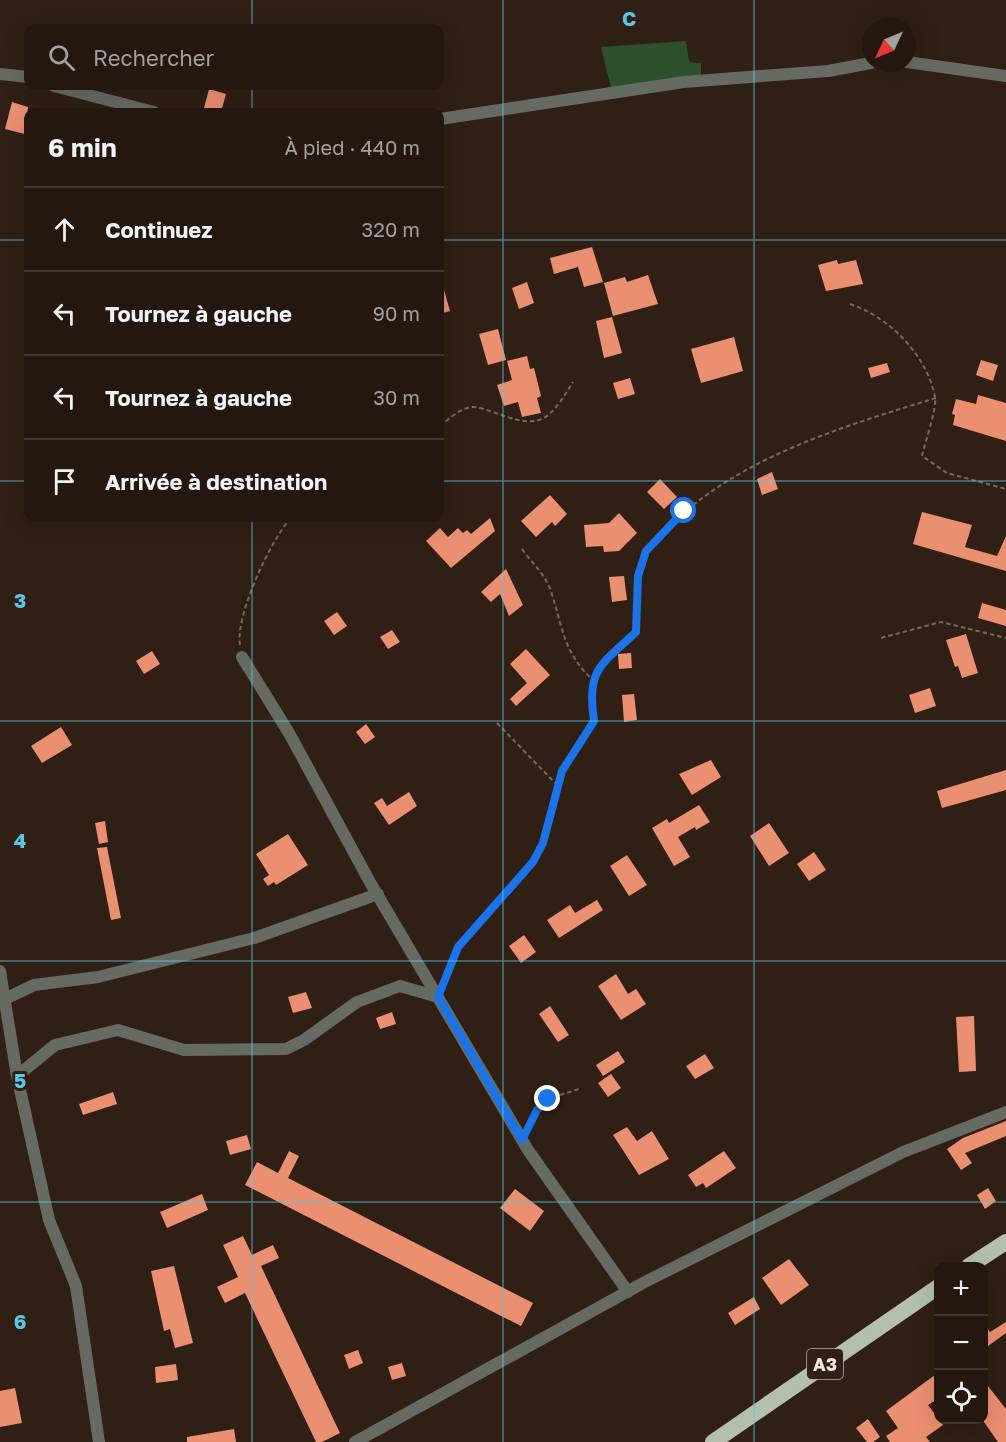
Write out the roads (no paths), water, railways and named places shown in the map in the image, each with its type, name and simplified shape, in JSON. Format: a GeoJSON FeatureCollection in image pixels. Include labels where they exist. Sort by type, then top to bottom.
{"type":"FeatureCollection","features":[{"type":"Feature","properties":{"kind":"highway"},"geometry":{"type":"LineString","coordinates":[[975,1262],[1006,1242]]}},
{"type":"Feature","properties":{"kind":"highway","name":"A3"},"geometry":{"type":"LineString","coordinates":[[713,1442],[934,1290]]}},
{"type":"Feature","properties":{"kind":"street"},"geometry":{"type":"LineString","coordinates":[[916,64],[1006,75]]}},
{"type":"Feature","properties":{"kind":"street"},"geometry":{"type":"LineString","coordinates":[[444,119],[684,82],[828,71],[862,65]]}},
{"type":"Feature","properties":{"kind":"street"},"geometry":{"type":"LineString","coordinates":[[0,74],[24,77]]}},
{"type":"Feature","properties":{"kind":"street"},"geometry":{"type":"LineString","coordinates":[[69,90],[139,108]]}},
{"type":"Feature","properties":{"kind":"street"},"geometry":{"type":"LineString","coordinates":[[242,657],[289,733],[378,894],[522,1140],[628,1292]]}},
{"type":"Feature","properties":{"kind":"street"},"geometry":{"type":"LineString","coordinates":[[5,999],[34,985],[99,977],[254,938],[378,894]]}},
{"type":"Feature","properties":{"kind":"street"},"geometry":{"type":"LineString","coordinates":[[0,971],[17,1076],[49,1220],[76,1286],[99,1442]]}},
{"type":"Feature","properties":{"kind":"street"},"geometry":{"type":"LineString","coordinates":[[17,1076],[55,1045],[118,1030],[184,1050],[286,1049],[304,1041],[357,1002],[399,986],[438,997]]}},
{"type":"Feature","properties":{"kind":"street"},"geometry":{"type":"LineString","coordinates":[[355,1442],[628,1292],[903,1152],[1006,1112]]}}]}
